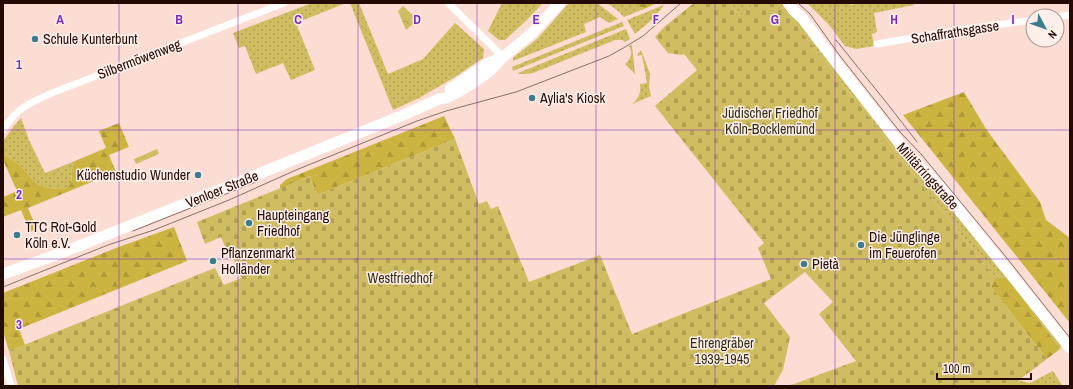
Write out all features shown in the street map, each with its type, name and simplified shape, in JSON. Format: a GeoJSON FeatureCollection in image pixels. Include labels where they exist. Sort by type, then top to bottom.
{"type":"FeatureCollection","features":[{"type":"Feature","properties":{"kind":"main road","name":"Venloer Straße"},"geometry":{"type":"LineString","coordinates":[[6,270],[61,253],[401,116],[439,99],[449,90],[488,63],[502,57],[531,34],[560,3]]}},
{"type":"Feature","properties":{"kind":"main road","name":"Militärringstraße"},"geometry":{"type":"LineString","coordinates":[[788,3],[802,18],[885,126],[903,148],[942,189],[1070,348]]}},
{"type":"Feature","properties":{"kind":"main road"},"geometry":{"type":"LineString","coordinates":[[793,3],[802,18]]}},
{"type":"Feature","properties":{"kind":"street","name":"Silbermöwenweg"},"geometry":{"type":"LineString","coordinates":[[3,130],[13,116],[31,102],[284,3]]}},
{"type":"Feature","properties":{"kind":"street"},"geometry":{"type":"LineString","coordinates":[[448,3],[502,57]]}},
{"type":"Feature","properties":{"kind":"street","name":"Schaffrathsgasse"},"geometry":{"type":"LineString","coordinates":[[877,44],[965,29],[1025,21]]}},
{"type":"Feature","properties":{"kind":"street"},"geometry":{"type":"LineString","coordinates":[[4,364],[11,386]]}},
{"type":"Feature","properties":{"kind":"green space"},"geometry":{"type":"Polygon","coordinates":[[[312,3],[346,3],[296,23],[315,70],[291,80],[283,63],[256,74],[245,46],[239,48],[233,33],[312,3]]]}},
{"type":"Feature","properties":{"kind":"green space"},"geometry":{"type":"Polygon","coordinates":[[[350,3],[359,3],[388,74],[423,59],[455,23],[484,49],[483,58],[455,77],[419,98],[393,110],[350,3]]]}},
{"type":"Feature","properties":{"kind":"green space"},"geometry":{"type":"Polygon","coordinates":[[[502,3],[543,3],[505,40],[499,40],[488,31],[502,3]]]}},
{"type":"Feature","properties":{"kind":"green space"},"geometry":{"type":"Polygon","coordinates":[[[569,3],[597,3],[618,19],[609,23],[600,17],[584,24],[586,32],[513,61],[513,58],[538,38],[569,3]]]}},
{"type":"Feature","properties":{"kind":"green space"},"geometry":{"type":"Polygon","coordinates":[[[607,3],[632,3],[644,9],[624,17],[607,3]]]}},
{"type":"Feature","properties":{"kind":"green space"},"geometry":{"type":"Polygon","coordinates":[[[632,3],[657,3],[644,9],[632,3]]]}},
{"type":"Feature","properties":{"kind":"green space","name":"Westfriedhof"},"geometry":{"type":"Polygon","coordinates":[[[694,3],[730,3],[740,16],[756,3],[779,3],[995,278],[991,287],[1047,359],[1011,386],[784,386],[794,384],[856,361],[819,314],[833,302],[805,272],[764,303],[790,337],[783,370],[774,386],[18,386],[9,351],[215,268],[224,285],[241,278],[231,253],[228,254],[221,237],[205,244],[197,222],[310,176],[317,195],[455,139],[479,204],[487,201],[491,209],[498,206],[529,282],[600,255],[632,334],[771,279],[758,248],[764,243],[655,106],[697,70],[684,54],[668,53],[655,37],[664,27],[694,3]]]}},
{"type":"Feature","properties":{"kind":"green space"},"geometry":{"type":"Polygon","coordinates":[[[730,3],[756,3],[740,16],[730,3]]]}},
{"type":"Feature","properties":{"kind":"green space"},"geometry":{"type":"Polygon","coordinates":[[[779,3],[786,3],[1063,344],[1060,349],[1007,277],[995,278],[779,3]]]}},
{"type":"Feature","properties":{"kind":"green space"},"geometry":{"type":"Polygon","coordinates":[[[807,3],[850,3],[851,5],[860,3],[914,3],[914,5],[874,13],[877,32],[872,34],[874,46],[856,49],[845,46],[829,25],[807,3]]]}},
{"type":"Feature","properties":{"kind":"green space"},"geometry":{"type":"Polygon","coordinates":[[[664,5],[654,18],[635,34],[627,20],[664,5]]]}},
{"type":"Feature","properties":{"kind":"green space"},"geometry":{"type":"Polygon","coordinates":[[[403,6],[418,20],[406,30],[398,11],[403,6]]]}},
{"type":"Feature","properties":{"kind":"green space"},"geometry":{"type":"Polygon","coordinates":[[[622,22],[624,26],[513,71],[512,67],[622,22]]]}},
{"type":"Feature","properties":{"kind":"green space"},"geometry":{"type":"Polygon","coordinates":[[[626,29],[630,39],[625,42],[622,40],[615,40],[533,73],[518,73],[626,29]]]}},
{"type":"Feature","properties":{"kind":"green space"},"geometry":{"type":"Polygon","coordinates":[[[632,45],[635,74],[625,64],[630,58],[631,51],[629,46],[632,45]]]}},
{"type":"Feature","properties":{"kind":"green space"},"geometry":{"type":"Polygon","coordinates":[[[641,50],[650,74],[649,87],[651,96],[632,104],[639,95],[640,84],[647,83],[642,55],[637,56],[641,50]]]}},
{"type":"Feature","properties":{"kind":"green space"},"geometry":{"type":"Polygon","coordinates":[[[964,92],[986,129],[1040,202],[1046,220],[1070,238],[1070,323],[903,115],[964,92]]]}},
{"type":"Feature","properties":{"kind":"green space"},"geometry":{"type":"Polygon","coordinates":[[[444,116],[455,139],[317,195],[310,176],[280,189],[280,185],[287,179],[444,116]]]}},
{"type":"Feature","properties":{"kind":"green space"},"geometry":{"type":"Polygon","coordinates":[[[21,118],[29,140],[45,173],[75,161],[71,172],[72,182],[67,188],[51,188],[40,185],[35,182],[17,163],[3,155],[3,141],[21,118]]]}},
{"type":"Feature","properties":{"kind":"green space"},"geometry":{"type":"Polygon","coordinates":[[[119,123],[129,147],[109,155],[116,172],[28,208],[37,229],[30,232],[21,210],[3,217],[3,197],[17,191],[3,160],[3,155],[17,163],[35,182],[40,185],[51,188],[67,188],[72,182],[71,172],[75,161],[106,148],[99,131],[119,123]]]}},
{"type":"Feature","properties":{"kind":"green space"},"geometry":{"type":"Polygon","coordinates":[[[157,149],[159,154],[136,164],[134,159],[157,149]]]}},
{"type":"Feature","properties":{"kind":"green space"},"geometry":{"type":"Polygon","coordinates":[[[174,227],[187,261],[19,329],[25,345],[9,351],[3,331],[3,293],[116,248],[174,227]]]}},
{"type":"Feature","properties":{"kind":"green space"},"geometry":{"type":"Polygon","coordinates":[[[1007,277],[1060,349],[1047,359],[991,287],[995,278],[1007,277]]]}},
{"type":"Feature","properties":{"kind":"green space"},"geometry":{"type":"Polygon","coordinates":[[[1053,371],[1064,386],[1011,386],[1017,380],[1030,383],[1053,371]]]}},
{"type":"Feature","properties":{"kind":"tram line"},"geometry":{"type":"LineString","coordinates":[[3,287],[108,245],[154,230],[229,200],[296,170],[417,121],[446,111],[516,92],[609,56],[643,36],[681,3]]}},
{"type":"Feature","properties":{"kind":"tram line"},"geometry":{"type":"LineString","coordinates":[[798,3],[810,14],[840,56],[900,132],[921,154],[1006,257],[1070,338]]}},
{"type":"Feature","properties":{"kind":"tram line"},"geometry":{"type":"LineString","coordinates":[[836,40],[917,142]]}},
{"type":"Feature","properties":{"kind":"tram line"},"geometry":{"type":"LineString","coordinates":[[133,231],[256,182]]}},
{"type":"Feature","properties":{"kind":"place","name":"Schule Kunterbunt"},"geometry":{"type":"Point","coordinates":[35,39]}},
{"type":"Feature","properties":{"kind":"place","name":"Aylia's Kiosk"},"geometry":{"type":"Point","coordinates":[532,98]}},
{"type":"Feature","properties":{"kind":"place","name":"Küchenstudio Wunder"},"geometry":{"type":"Point","coordinates":[198,175]}},
{"type":"Feature","properties":{"kind":"place","name":"Haupteingang Friedhof"},"geometry":{"type":"Point","coordinates":[249,223]}},
{"type":"Feature","properties":{"kind":"place","name":"TTC Rot-Gold Köln e.V."},"geometry":{"type":"Point","coordinates":[17,235]}},
{"type":"Feature","properties":{"kind":"place","name":"Die Jünglinge im Feuerofen"},"geometry":{"type":"Point","coordinates":[861,245]}},
{"type":"Feature","properties":{"kind":"place","name":"Pflanzenmarkt Holländer"},"geometry":{"type":"Point","coordinates":[213,261]}},
{"type":"Feature","properties":{"kind":"place","name":"Pietà"},"geometry":{"type":"Point","coordinates":[804,264]}},
{"type":"Feature","properties":{"kind":"park label","name":"Jüdischer Friedhof Köln-Bocklemünd"},"geometry":{"type":"Point","coordinates":[770,122]}},
{"type":"Feature","properties":{"kind":"park label","name":"Ehrengräber 1939-1945"},"geometry":{"type":"Point","coordinates":[722,352]}}]}
